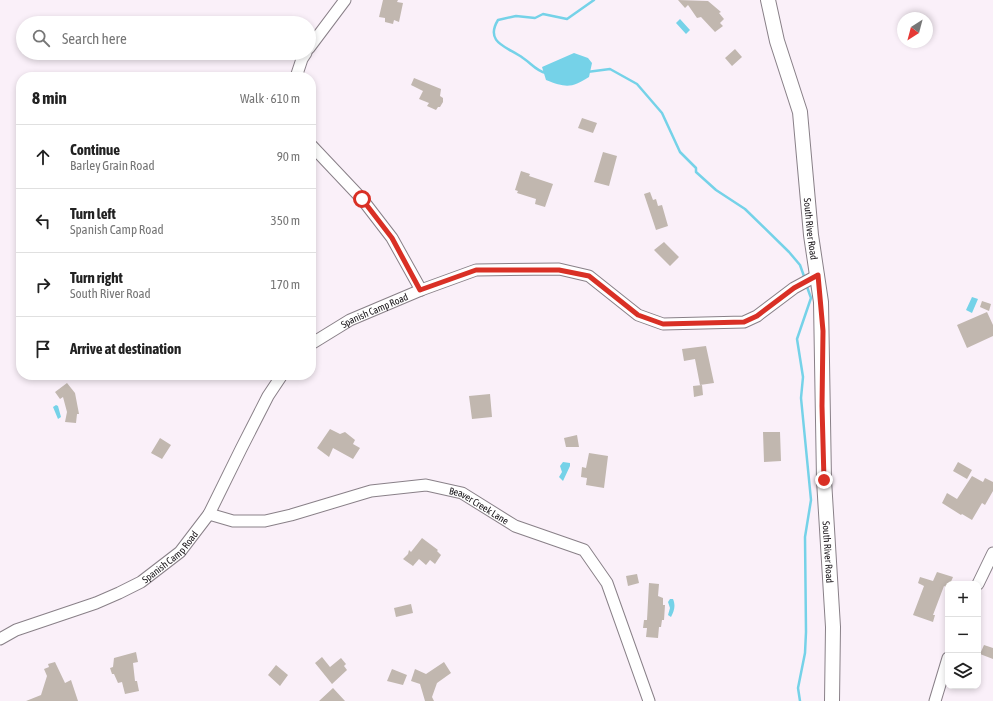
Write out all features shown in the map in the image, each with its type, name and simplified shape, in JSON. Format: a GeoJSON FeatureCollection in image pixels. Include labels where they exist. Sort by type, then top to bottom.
{"type":"FeatureCollection","features":[{"type":"Feature","properties":{"kind":"main road","name":"South River Road"},"geometry":{"type":"LineString","coordinates":[[768,0],[779,47],[800,112],[811,235],[818,275],[823,331],[822,406],[824,480],[833,627],[832,701]]}},
{"type":"Feature","properties":{"kind":"street"},"geometry":{"type":"LineString","coordinates":[[316,39],[345,0]]}},
{"type":"Feature","properties":{"kind":"street"},"geometry":{"type":"LineString","coordinates":[[298,72],[302,60]]}},
{"type":"Feature","properties":{"kind":"street"},"geometry":{"type":"LineString","coordinates":[[316,150],[362,199],[392,238],[420,290]]}},
{"type":"Feature","properties":{"kind":"street","name":"Spanish Camp Road"},"geometry":{"type":"LineString","coordinates":[[316,341],[350,320],[420,290],[476,270],[559,270],[589,276],[638,315],[663,324],[744,322],[757,316],[794,288],[818,275]]}},
{"type":"Feature","properties":{"kind":"street","name":"Spanish Camp Road"},"geometry":{"type":"LineString","coordinates":[[0,639],[16,630],[96,603],[141,582],[180,552],[209,514],[240,449],[268,396],[279,380]]}},
{"type":"Feature","properties":{"kind":"street","name":"Beaver Creek Lane"},"geometry":{"type":"LineString","coordinates":[[209,514],[233,520],[265,521],[291,515],[372,491],[426,485],[462,493],[516,526],[584,550],[607,583],[649,701]]}},
{"type":"Feature","properties":{"kind":"street"},"geometry":{"type":"LineString","coordinates":[[979,581],[993,553]]}},
{"type":"Feature","properties":{"kind":"street"},"geometry":{"type":"LineString","coordinates":[[934,701],[945,667]]}},
{"type":"Feature","properties":{"kind":"water"},"geometry":{"type":"Polygon","coordinates":[[[680,19],[690,30],[686,34],[676,23],[680,19]]]}},
{"type":"Feature","properties":{"kind":"water"},"geometry":{"type":"Polygon","coordinates":[[[574,53],[588,58],[592,63],[589,77],[569,86],[546,80],[542,67],[574,53]]]}},
{"type":"Feature","properties":{"kind":"water"},"geometry":{"type":"Polygon","coordinates":[[[972,297],[978,299],[972,313],[966,310],[972,297]]]}},
{"type":"Feature","properties":{"kind":"water"},"geometry":{"type":"Polygon","coordinates":[[[56,405],[58,406],[61,417],[58,419],[53,407],[56,405]]]}},
{"type":"Feature","properties":{"kind":"water"},"geometry":{"type":"Polygon","coordinates":[[[563,462],[570,463],[570,466],[563,481],[559,477],[562,472],[560,466],[563,462]]]}},
{"type":"Feature","properties":{"kind":"water"},"geometry":{"type":"Polygon","coordinates":[[[670,599],[673,599],[674,604],[674,611],[671,617],[668,615],[670,608],[668,602],[670,599]]]}},
{"type":"Feature","properties":{"kind":"building"},"geometry":{"type":"Polygon","coordinates":[[[383,0],[398,0],[397,2],[403,3],[399,22],[394,20],[393,24],[385,22],[385,18],[379,17],[383,0]]]}},
{"type":"Feature","properties":{"kind":"building"},"geometry":{"type":"Polygon","coordinates":[[[678,0],[708,1],[721,12],[719,13],[724,19],[720,23],[723,26],[715,32],[701,17],[697,18],[688,5],[685,8],[678,0]]]}},
{"type":"Feature","properties":{"kind":"building"},"geometry":{"type":"Polygon","coordinates":[[[735,49],[742,57],[732,66],[725,58],[735,49]]]}},
{"type":"Feature","properties":{"kind":"building"},"geometry":{"type":"Polygon","coordinates":[[[414,78],[441,89],[440,96],[443,98],[443,102],[440,107],[436,110],[427,106],[429,103],[419,99],[423,91],[411,85],[414,78]]]}},
{"type":"Feature","properties":{"kind":"building"},"geometry":{"type":"Polygon","coordinates":[[[582,118],[597,123],[593,133],[578,128],[582,118]]]}},
{"type":"Feature","properties":{"kind":"building"},"geometry":{"type":"Polygon","coordinates":[[[603,152],[617,156],[609,186],[594,182],[603,152]]]}},
{"type":"Feature","properties":{"kind":"building"},"geometry":{"type":"Polygon","coordinates":[[[521,171],[530,174],[529,176],[553,184],[545,207],[535,204],[536,199],[517,193],[518,191],[515,190],[521,171]]]}},
{"type":"Feature","properties":{"kind":"building"},"geometry":{"type":"Polygon","coordinates":[[[650,192],[653,200],[656,199],[658,206],[662,205],[668,226],[656,230],[644,194],[650,192]]]}},
{"type":"Feature","properties":{"kind":"building"},"geometry":{"type":"Polygon","coordinates":[[[664,242],[679,257],[670,266],[654,250],[664,242]]]}},
{"type":"Feature","properties":{"kind":"building"},"geometry":{"type":"Polygon","coordinates":[[[982,301],[991,304],[989,311],[980,307],[982,301]]]}},
{"type":"Feature","properties":{"kind":"building"},"geometry":{"type":"Polygon","coordinates":[[[987,312],[993,325],[993,336],[967,348],[957,325],[987,312]]]}},
{"type":"Feature","properties":{"kind":"building"},"geometry":{"type":"Polygon","coordinates":[[[706,346],[714,383],[700,385],[695,359],[684,361],[682,349],[706,346]]]}},
{"type":"Feature","properties":{"kind":"building"},"geometry":{"type":"Polygon","coordinates":[[[67,383],[75,393],[79,414],[77,414],[76,423],[65,422],[67,412],[63,397],[60,399],[55,392],[67,383]]]}},
{"type":"Feature","properties":{"kind":"building"},"geometry":{"type":"Polygon","coordinates":[[[702,385],[703,395],[694,397],[693,386],[702,385]]]}},
{"type":"Feature","properties":{"kind":"building"},"geometry":{"type":"Polygon","coordinates":[[[490,394],[492,417],[472,419],[469,396],[490,394]]]}},
{"type":"Feature","properties":{"kind":"building"},"geometry":{"type":"Polygon","coordinates":[[[330,429],[340,434],[345,432],[355,440],[353,444],[360,448],[353,459],[333,448],[329,457],[317,448],[330,429]]]}},
{"type":"Feature","properties":{"kind":"building"},"geometry":{"type":"Polygon","coordinates":[[[763,432],[780,432],[781,461],[764,462],[763,432]]]}},
{"type":"Feature","properties":{"kind":"building"},"geometry":{"type":"Polygon","coordinates":[[[577,435],[579,447],[566,447],[564,438],[577,435]]]}},
{"type":"Feature","properties":{"kind":"building"},"geometry":{"type":"Polygon","coordinates":[[[160,438],[171,445],[162,459],[151,453],[160,438]]]}},
{"type":"Feature","properties":{"kind":"building"},"geometry":{"type":"Polygon","coordinates":[[[589,453],[608,456],[604,488],[586,485],[587,478],[581,477],[582,467],[586,468],[589,453]]]}},
{"type":"Feature","properties":{"kind":"building"},"geometry":{"type":"Polygon","coordinates":[[[958,462],[972,470],[967,479],[953,471],[958,462]]]}},
{"type":"Feature","properties":{"kind":"building"},"geometry":{"type":"Polygon","coordinates":[[[972,476],[983,482],[985,478],[993,482],[993,491],[985,505],[982,503],[972,520],[942,503],[947,493],[957,499],[972,476]]]}},
{"type":"Feature","properties":{"kind":"building"},"geometry":{"type":"Polygon","coordinates":[[[422,538],[438,550],[437,551],[441,555],[435,564],[430,560],[426,565],[419,559],[413,566],[403,559],[408,554],[409,550],[411,552],[422,538]]]}},
{"type":"Feature","properties":{"kind":"building"},"geometry":{"type":"Polygon","coordinates":[[[937,572],[953,577],[951,581],[945,581],[945,586],[933,615],[935,615],[933,622],[913,615],[924,586],[918,583],[920,577],[933,581],[937,572]]]}},
{"type":"Feature","properties":{"kind":"building"},"geometry":{"type":"Polygon","coordinates":[[[637,574],[639,583],[628,586],[626,576],[637,574]]]}},
{"type":"Feature","properties":{"kind":"building"},"geometry":{"type":"Polygon","coordinates":[[[649,583],[659,584],[658,596],[663,598],[663,605],[665,605],[664,620],[662,620],[661,627],[659,627],[658,638],[646,637],[647,628],[643,628],[644,620],[647,620],[649,583]]]}},
{"type":"Feature","properties":{"kind":"building"},"geometry":{"type":"Polygon","coordinates":[[[411,604],[413,613],[396,617],[394,608],[411,604]]]}},
{"type":"Feature","properties":{"kind":"building"},"geometry":{"type":"Polygon","coordinates":[[[984,645],[993,648],[993,659],[981,654],[984,645]]]}},
{"type":"Feature","properties":{"kind":"building"},"geometry":{"type":"Polygon","coordinates":[[[136,652],[138,662],[133,663],[135,681],[137,681],[139,691],[125,694],[122,682],[118,683],[110,668],[113,667],[114,658],[136,652]]]}},
{"type":"Feature","properties":{"kind":"building"},"geometry":{"type":"Polygon","coordinates":[[[322,657],[330,667],[341,658],[346,664],[344,666],[347,670],[332,684],[315,663],[322,657]]]}},
{"type":"Feature","properties":{"kind":"building"},"geometry":{"type":"Polygon","coordinates":[[[55,662],[65,683],[71,680],[78,701],[26,701],[41,695],[47,676],[44,669],[49,667],[48,664],[55,662]]]}},
{"type":"Feature","properties":{"kind":"building"},"geometry":{"type":"Polygon","coordinates":[[[444,662],[451,673],[437,683],[432,697],[434,701],[425,701],[420,684],[411,681],[415,669],[426,674],[444,662]]]}},
{"type":"Feature","properties":{"kind":"building"},"geometry":{"type":"Polygon","coordinates":[[[276,665],[288,675],[280,686],[268,675],[276,665]]]}},
{"type":"Feature","properties":{"kind":"building"},"geometry":{"type":"Polygon","coordinates":[[[392,669],[407,675],[403,685],[387,681],[392,669]]]}},
{"type":"Feature","properties":{"kind":"building"},"geometry":{"type":"Polygon","coordinates":[[[333,688],[345,701],[319,701],[333,688]]]}},
{"type":"Feature","properties":{"kind":"waterway"},"geometry":{"type":"LineString","coordinates":[[546,73],[537,69],[523,58],[500,44],[494,34],[494,28],[498,20],[516,16],[535,18],[543,14],[567,19],[594,0]]}},
{"type":"Feature","properties":{"kind":"waterway"},"geometry":{"type":"LineString","coordinates":[[587,72],[610,69],[637,84],[662,113],[680,152],[696,168],[696,172],[716,190],[745,209],[789,252],[800,265],[805,279]]}},
{"type":"Feature","properties":{"kind":"waterway"},"geometry":{"type":"LineString","coordinates":[[800,701],[798,688],[805,653],[806,632],[805,537],[811,500],[801,398],[803,377],[797,339],[811,298],[806,284]]}},
{"type":"Feature","properties":{"kind":"route"},"geometry":{"type":"LineString","coordinates":[[362,199],[392,238],[420,290],[476,270],[559,270],[589,276],[638,315],[663,324],[744,322],[757,316],[794,288],[818,275],[823,331],[822,406],[824,480]]}}]}
